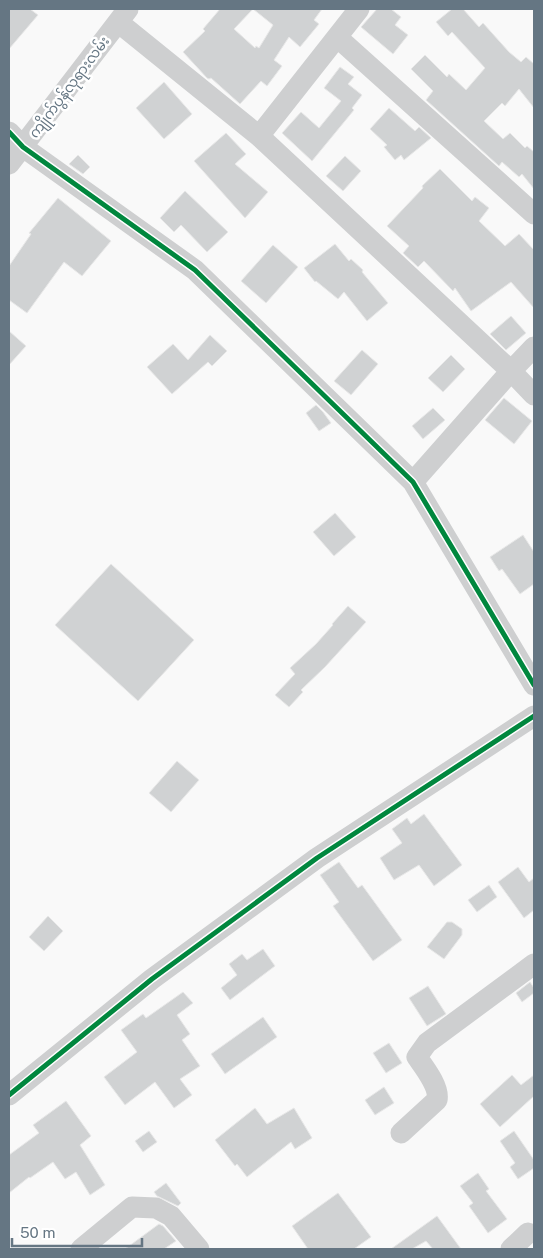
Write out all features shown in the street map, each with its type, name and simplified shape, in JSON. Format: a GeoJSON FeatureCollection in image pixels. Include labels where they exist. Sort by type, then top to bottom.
{"type":"FeatureCollection","features":[{"type":"Feature","properties":{"kind":"street"},"geometry":{"type":"LineString","coordinates":[[259,136],[359,9]]}},
{"type":"Feature","properties":{"kind":"street"},"geometry":{"type":"LineString","coordinates":[[123,15],[259,136],[511,371],[534,395]]}},
{"type":"Feature","properties":{"kind":"street","name":"ကျိုက်ပွန်လုရားလမ်း"},"geometry":{"type":"LineString","coordinates":[[9,164],[16,140],[123,15]]}},
{"type":"Feature","properties":{"kind":"street"},"geometry":{"type":"LineString","coordinates":[[336,37],[534,214]]}},
{"type":"Feature","properties":{"kind":"street"},"geometry":{"type":"LineString","coordinates":[[16,140],[195,270],[413,482],[534,685]]}},
{"type":"Feature","properties":{"kind":"street"},"geometry":{"type":"LineString","coordinates":[[413,482],[511,371],[534,348]]}},
{"type":"Feature","properties":{"kind":"street"},"geometry":{"type":"LineString","coordinates":[[9,1095],[152,979],[317,858],[534,716]]}},
{"type":"Feature","properties":{"kind":"street"},"geometry":{"type":"LineString","coordinates":[[401,1133],[437,1100],[436,1087],[417,1057],[427,1043],[534,964]]}},
{"type":"Feature","properties":{"kind":"street"},"geometry":{"type":"LineString","coordinates":[[81,1249],[132,1207],[156,1208],[171,1216],[199,1249]]}},
{"type":"Feature","properties":{"kind":"street"},"geometry":{"type":"LineString","coordinates":[[511,1249],[528,1233]]}},
{"type":"Feature","properties":{"kind":"building"},"geometry":{"type":"Polygon","coordinates":[[[9,9],[30,9],[38,15],[9,49],[9,9]]]}},
{"type":"Feature","properties":{"kind":"building"},"geometry":{"type":"Polygon","coordinates":[[[220,9],[253,9],[322,9],[314,20],[319,24],[300,47],[289,37],[274,60],[282,66],[267,86],[261,81],[240,104],[211,78],[207,78],[183,52],[205,31],[203,29],[220,9]],[[253,9],[234,29],[255,48],[256,46],[259,48],[273,25],[253,9]]]}},
{"type":"Feature","properties":{"kind":"building"},"geometry":{"type":"Polygon","coordinates":[[[377,9],[391,9],[401,17],[395,25],[408,35],[393,54],[361,27],[377,9]]]}},
{"type":"Feature","properties":{"kind":"building"},"geometry":{"type":"Polygon","coordinates":[[[452,9],[463,9],[479,27],[483,23],[509,52],[521,62],[526,57],[534,64],[534,108],[519,89],[505,106],[502,103],[484,121],[503,139],[510,133],[525,148],[527,146],[534,152],[534,189],[522,174],[519,177],[502,162],[499,166],[426,100],[433,91],[411,69],[425,55],[447,77],[449,74],[466,90],[485,68],[452,32],[448,36],[436,22],[452,9]]]}},
{"type":"Feature","properties":{"kind":"building"},"geometry":{"type":"Polygon","coordinates":[[[340,67],[354,77],[348,84],[362,95],[352,108],[354,110],[312,161],[282,133],[301,112],[319,128],[341,101],[324,88],[340,67]]]}},
{"type":"Feature","properties":{"kind":"building"},"geometry":{"type":"Polygon","coordinates":[[[164,82],[192,114],[164,139],[136,108],[164,82]]]}},
{"type":"Feature","properties":{"kind":"building"},"geometry":{"type":"Polygon","coordinates":[[[389,108],[415,131],[419,127],[431,138],[404,160],[401,155],[395,160],[384,147],[387,145],[370,129],[389,108]]]}},
{"type":"Feature","properties":{"kind":"building"},"geometry":{"type":"Polygon","coordinates":[[[226,133],[246,154],[235,164],[268,192],[245,218],[194,161],[226,133]]]}},
{"type":"Feature","properties":{"kind":"building"},"geometry":{"type":"Polygon","coordinates":[[[78,155],[90,167],[83,174],[69,164],[78,155]]]}},
{"type":"Feature","properties":{"kind":"building"},"geometry":{"type":"Polygon","coordinates":[[[345,156],[361,171],[343,191],[326,176],[345,156]]]}},
{"type":"Feature","properties":{"kind":"building"},"geometry":{"type":"Polygon","coordinates":[[[440,169],[472,201],[475,197],[489,208],[479,221],[505,246],[519,234],[534,250],[534,308],[511,282],[471,311],[455,288],[453,291],[424,261],[418,267],[403,253],[409,246],[387,226],[423,188],[422,186],[440,169]]]}},
{"type":"Feature","properties":{"kind":"building"},"geometry":{"type":"Polygon","coordinates":[[[185,191],[228,232],[207,252],[181,225],[174,232],[160,218],[185,191]]]}},
{"type":"Feature","properties":{"kind":"building"},"geometry":{"type":"Polygon","coordinates":[[[58,198],[111,241],[82,276],[64,262],[27,313],[9,300],[9,266],[31,234],[29,233],[58,198]]]}},
{"type":"Feature","properties":{"kind":"building"},"geometry":{"type":"Polygon","coordinates":[[[335,244],[349,261],[351,259],[363,270],[362,272],[388,303],[367,321],[344,292],[338,299],[315,282],[304,268],[335,244]]]}},
{"type":"Feature","properties":{"kind":"building"},"geometry":{"type":"Polygon","coordinates":[[[273,245],[298,267],[266,303],[241,281],[273,245]]]}},
{"type":"Feature","properties":{"kind":"building"},"geometry":{"type":"Polygon","coordinates":[[[511,316],[526,333],[506,350],[490,334],[511,316]]]}},
{"type":"Feature","properties":{"kind":"building"},"geometry":{"type":"Polygon","coordinates":[[[9,331],[26,346],[9,365],[9,331]]]}},
{"type":"Feature","properties":{"kind":"building"},"geometry":{"type":"Polygon","coordinates":[[[210,335],[227,351],[212,366],[208,362],[172,394],[147,367],[173,344],[188,360],[210,335]]]}},
{"type":"Feature","properties":{"kind":"building"},"geometry":{"type":"Polygon","coordinates":[[[362,350],[378,364],[351,395],[334,381],[362,350]]]}},
{"type":"Feature","properties":{"kind":"building"},"geometry":{"type":"Polygon","coordinates":[[[451,355],[465,369],[443,392],[428,378],[451,355]]]}},
{"type":"Feature","properties":{"kind":"building"},"geometry":{"type":"Polygon","coordinates":[[[504,398],[532,421],[514,444],[485,420],[504,398]]]}},
{"type":"Feature","properties":{"kind":"building"},"geometry":{"type":"Polygon","coordinates":[[[316,405],[331,423],[319,431],[306,413],[316,405]]]}},
{"type":"Feature","properties":{"kind":"building"},"geometry":{"type":"Polygon","coordinates":[[[433,408],[445,420],[423,439],[412,426],[433,408]]]}},
{"type":"Feature","properties":{"kind":"building"},"geometry":{"type":"Polygon","coordinates":[[[335,513],[356,537],[334,556],[313,532],[335,513]]]}},
{"type":"Feature","properties":{"kind":"building"},"geometry":{"type":"Polygon","coordinates":[[[523,535],[534,552],[534,584],[520,594],[502,569],[499,571],[490,557],[523,535]]]}},
{"type":"Feature","properties":{"kind":"building"},"geometry":{"type":"Polygon","coordinates":[[[111,564],[194,640],[138,701],[55,625],[111,564]]]}},
{"type":"Feature","properties":{"kind":"building"},"geometry":{"type":"Polygon","coordinates":[[[348,606],[366,622],[301,690],[303,692],[289,707],[275,695],[295,674],[290,668],[316,644],[348,606]]]}},
{"type":"Feature","properties":{"kind":"building"},"geometry":{"type":"Polygon","coordinates":[[[177,761],[199,780],[171,812],[149,793],[177,761]]]}},
{"type":"Feature","properties":{"kind":"building"},"geometry":{"type":"Polygon","coordinates":[[[424,814],[462,865],[434,886],[419,865],[394,880],[380,858],[402,843],[392,829],[407,818],[411,824],[424,814]]]}},
{"type":"Feature","properties":{"kind":"building"},"geometry":{"type":"Polygon","coordinates":[[[339,862],[358,888],[362,885],[402,940],[373,961],[333,906],[339,902],[320,875],[339,862]]]}},
{"type":"Feature","properties":{"kind":"building"},"geometry":{"type":"Polygon","coordinates":[[[518,867],[529,882],[534,878],[534,910],[524,918],[498,882],[518,867]]]}},
{"type":"Feature","properties":{"kind":"building"},"geometry":{"type":"Polygon","coordinates":[[[489,885],[497,897],[477,912],[468,900],[489,885]]]}},
{"type":"Feature","properties":{"kind":"building"},"geometry":{"type":"Polygon","coordinates":[[[48,916],[63,931],[44,951],[29,937],[48,916]]]}},
{"type":"Feature","properties":{"kind":"building"},"geometry":{"type":"Polygon","coordinates":[[[447,922],[452,922],[462,929],[462,935],[444,959],[427,947],[447,922]]]}},
{"type":"Feature","properties":{"kind":"building"},"geometry":{"type":"Polygon","coordinates":[[[263,949],[275,966],[230,1000],[221,988],[237,975],[229,964],[242,954],[247,960],[263,949]]]}},
{"type":"Feature","properties":{"kind":"building"},"geometry":{"type":"Polygon","coordinates":[[[530,982],[534,988],[534,993],[522,1002],[516,993],[530,982]]]}},
{"type":"Feature","properties":{"kind":"building"},"geometry":{"type":"Polygon","coordinates":[[[428,986],[446,1014],[427,1026],[409,998],[428,986]]]}},
{"type":"Feature","properties":{"kind":"building"},"geometry":{"type":"Polygon","coordinates":[[[183,992],[193,1003],[177,1015],[190,1034],[182,1040],[200,1066],[180,1079],[192,1095],[174,1108],[155,1082],[125,1105],[104,1077],[137,1052],[121,1030],[143,1014],[146,1018],[183,992]]]}},
{"type":"Feature","properties":{"kind":"building"},"geometry":{"type":"Polygon","coordinates":[[[263,1017],[277,1037],[225,1074],[211,1054],[263,1017]]]}},
{"type":"Feature","properties":{"kind":"building"},"geometry":{"type":"Polygon","coordinates":[[[389,1043],[402,1063],[386,1073],[373,1053],[389,1043]]]}},
{"type":"Feature","properties":{"kind":"building"},"geometry":{"type":"Polygon","coordinates":[[[512,1075],[521,1085],[534,1075],[534,1096],[500,1127],[480,1104],[512,1075]]]}},
{"type":"Feature","properties":{"kind":"building"},"geometry":{"type":"Polygon","coordinates":[[[384,1087],[394,1103],[375,1115],[365,1100],[384,1087]]]}},
{"type":"Feature","properties":{"kind":"building"},"geometry":{"type":"Polygon","coordinates":[[[66,1101],[91,1136],[80,1145],[105,1185],[90,1195],[76,1172],[65,1179],[53,1162],[29,1177],[9,1193],[9,1155],[39,1133],[33,1125],[66,1101]]]}},
{"type":"Feature","properties":{"kind":"building"},"geometry":{"type":"Polygon","coordinates":[[[255,1108],[267,1124],[294,1108],[312,1138],[295,1149],[291,1142],[247,1177],[237,1164],[235,1166],[215,1140],[255,1108]]]}},
{"type":"Feature","properties":{"kind":"building"},"geometry":{"type":"Polygon","coordinates":[[[149,1131],[157,1142],[143,1152],[135,1141],[149,1131]]]}},
{"type":"Feature","properties":{"kind":"building"},"geometry":{"type":"Polygon","coordinates":[[[514,1131],[534,1160],[534,1168],[518,1179],[510,1167],[515,1163],[500,1141],[514,1131]]]}},
{"type":"Feature","properties":{"kind":"building"},"geometry":{"type":"Polygon","coordinates":[[[478,1173],[489,1189],[486,1191],[507,1219],[488,1233],[469,1206],[473,1203],[460,1186],[478,1173]]]}},
{"type":"Feature","properties":{"kind":"building"},"geometry":{"type":"Polygon","coordinates":[[[166,1183],[181,1203],[178,1206],[157,1196],[154,1192],[166,1183]]]}},
{"type":"Feature","properties":{"kind":"building"},"geometry":{"type":"Polygon","coordinates":[[[338,1193],[371,1237],[354,1249],[308,1249],[292,1226],[338,1193]]]}},
{"type":"Feature","properties":{"kind":"building"},"geometry":{"type":"Polygon","coordinates":[[[437,1216],[461,1249],[433,1249],[426,1241],[412,1249],[391,1249],[437,1216]]]}},
{"type":"Feature","properties":{"kind":"building"},"geometry":{"type":"Polygon","coordinates":[[[159,1224],[176,1241],[164,1249],[125,1249],[159,1224]]]}},
{"type":"Feature","properties":{"kind":"cycle path"},"geometry":{"type":"LineString","coordinates":[[9,132],[23,147],[195,270],[413,482],[534,685]]}},
{"type":"Feature","properties":{"kind":"cycle path"},"geometry":{"type":"LineString","coordinates":[[9,1095],[152,979],[317,858],[534,716]]}}]}
